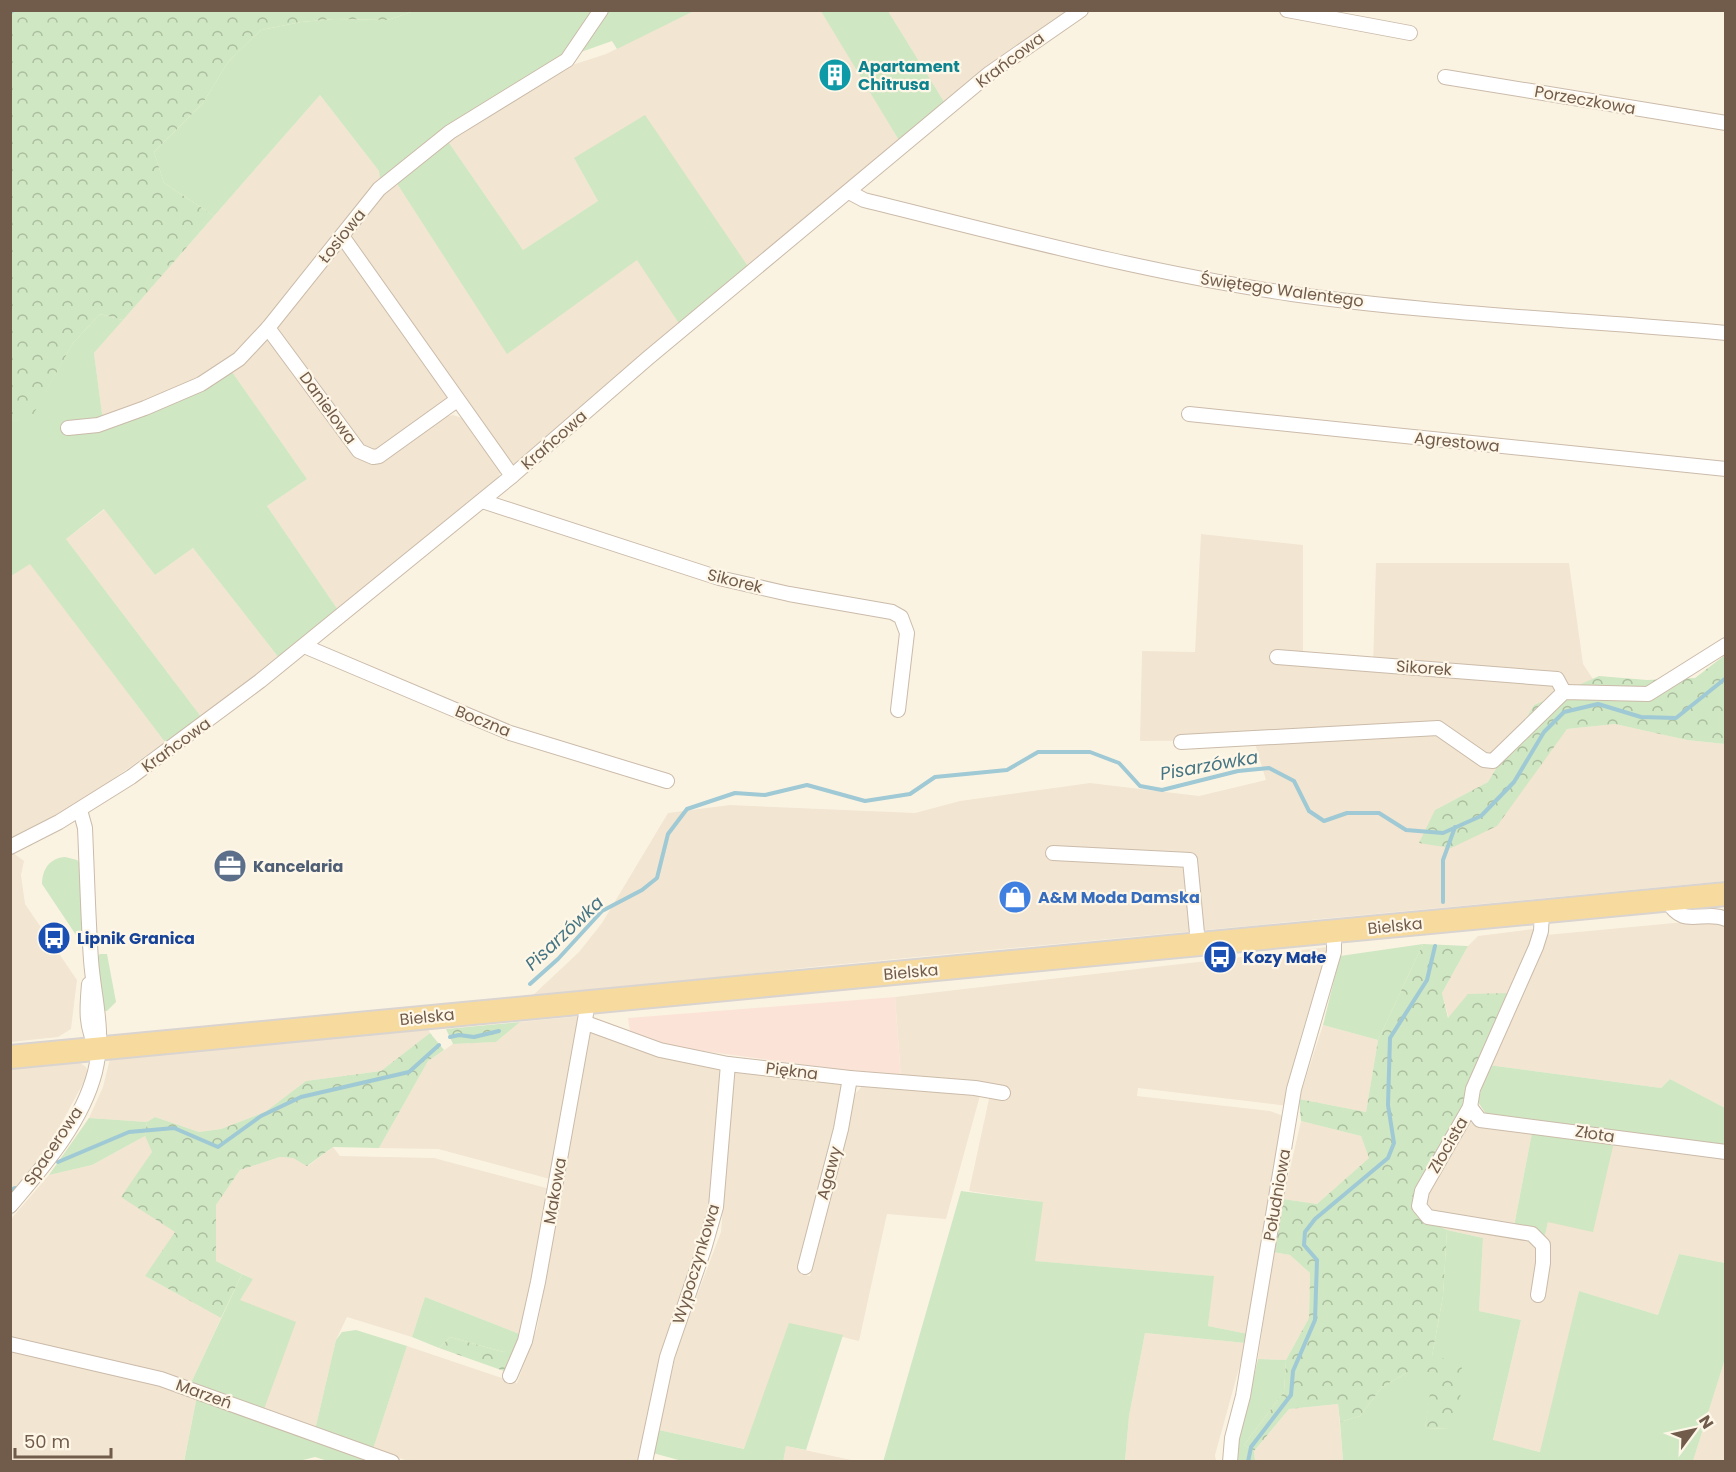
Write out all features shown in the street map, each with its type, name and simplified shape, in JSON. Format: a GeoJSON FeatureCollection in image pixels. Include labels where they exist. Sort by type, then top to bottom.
{"type":"FeatureCollection","features":[{"type":"Feature","properties":{"kind":"main road","name":"Bielska"},"geometry":{"type":"LineString","coordinates":[[10,1057],[97,1048],[586,1013],[1198,944],[1725,894]]}},
{"type":"Feature","properties":{"kind":"street","name":"Łosiowa"},"geometry":{"type":"LineString","coordinates":[[68,428],[98,425],[201,384],[239,359],[268,328],[380,189],[459,126],[567,60],[601,10]]}},
{"type":"Feature","properties":{"kind":"street","name":"Krańcowa"},"geometry":{"type":"LineString","coordinates":[[10,847],[80,810],[186,739],[482,501],[648,358],[990,73],[1081,10]]}},
{"type":"Feature","properties":{"kind":"street"},"geometry":{"type":"LineString","coordinates":[[1287,10],[1410,33]]}},
{"type":"Feature","properties":{"kind":"street","name":"Porzeczkowa"},"geometry":{"type":"LineString","coordinates":[[1445,77],[1725,123]]}},
{"type":"Feature","properties":{"kind":"street","name":"Świętego Walentego"},"geometry":{"type":"LineString","coordinates":[[849,192],[864,200],[1146,269],[1282,292],[1470,313],[1725,333]]}},
{"type":"Feature","properties":{"kind":"street"},"geometry":{"type":"LineString","coordinates":[[342,236],[404,320],[512,476]]}},
{"type":"Feature","properties":{"kind":"street","name":"Danielowa"},"geometry":{"type":"LineString","coordinates":[[268,328],[359,451],[366,455],[379,456],[458,400]]}},
{"type":"Feature","properties":{"kind":"street","name":"Agrestowa"},"geometry":{"type":"LineString","coordinates":[[1189,414],[1725,469]]}},
{"type":"Feature","properties":{"kind":"street","name":"Sikorek"},"geometry":{"type":"LineString","coordinates":[[482,501],[719,578],[789,594],[892,612],[901,617],[907,633],[898,710]]}},
{"type":"Feature","properties":{"kind":"street"},"geometry":{"type":"LineString","coordinates":[[1181,742],[1438,728],[1484,760],[1493,761],[1564,692],[1648,694],[1725,645]]}},
{"type":"Feature","properties":{"kind":"street","name":"Boczna"},"geometry":{"type":"LineString","coordinates":[[304,646],[510,733],[668,781]]}},
{"type":"Feature","properties":{"kind":"street","name":"Sikorek"},"geometry":{"type":"LineString","coordinates":[[1277,657],[1557,679],[1564,692]]}},
{"type":"Feature","properties":{"kind":"street","name":"Spacerowa"},"geometry":{"type":"LineString","coordinates":[[10,1206],[41,1170],[72,1124],[94,1074],[100,1016],[91,963],[85,828],[80,810]]}},
{"type":"Feature","properties":{"kind":"street"},"geometry":{"type":"LineString","coordinates":[[1053,853],[1190,860],[1198,944]]}},
{"type":"Feature","properties":{"kind":"street"},"geometry":{"type":"LineString","coordinates":[[1668,900],[1673,910],[1684,917],[1719,916],[1725,919]]}},
{"type":"Feature","properties":{"kind":"street","name":"Złocista"},"geometry":{"type":"LineString","coordinates":[[1538,1295],[1543,1245],[1532,1234],[1428,1217],[1419,1206],[1422,1191],[1470,1107],[1473,1089],[1536,947],[1542,912]]}},
{"type":"Feature","properties":{"kind":"street","name":"Południowa"},"geometry":{"type":"LineString","coordinates":[[1230,1461],[1232,1438],[1243,1396],[1294,1089],[1334,952],[1334,932]]}},
{"type":"Feature","properties":{"kind":"street","name":"Piękna"},"geometry":{"type":"LineString","coordinates":[[586,1013],[660,1050],[728,1064],[850,1078],[975,1088],[1003,1093]]}},
{"type":"Feature","properties":{"kind":"street","name":"Makowa"},"geometry":{"type":"LineString","coordinates":[[510,1376],[525,1341],[538,1282],[586,1013]]}},
{"type":"Feature","properties":{"kind":"street","name":"Wypoczynkowa"},"geometry":{"type":"LineString","coordinates":[[645,1461],[667,1357],[716,1207],[728,1064]]}},
{"type":"Feature","properties":{"kind":"street","name":"Agawy"},"geometry":{"type":"LineString","coordinates":[[805,1267],[841,1129],[850,1078]]}},
{"type":"Feature","properties":{"kind":"street","name":"Złota"},"geometry":{"type":"LineString","coordinates":[[1470,1107],[1480,1120],[1725,1152]]}},
{"type":"Feature","properties":{"kind":"street","name":"Marzeń"},"geometry":{"type":"LineString","coordinates":[[10,1344],[161,1379],[392,1461]]}},
{"type":"Feature","properties":{"kind":"shaded area"},"geometry":{"type":"Polygon","coordinates":[[[821,10],[900,142],[749,268],[574,158],[598,201],[523,250],[447,140],[566,67],[606,54],[694,11],[821,10]]]}},
{"type":"Feature","properties":{"kind":"shaded area"},"geometry":{"type":"Polygon","coordinates":[[[888,11],[1074,11],[946,105],[888,11]]]}},
{"type":"Feature","properties":{"kind":"shaded area"},"geometry":{"type":"Polygon","coordinates":[[[320,95],[379,171],[380,181],[266,327],[222,369],[108,419],[102,414],[94,353],[320,95]]]}},
{"type":"Feature","properties":{"kind":"shaded area"},"geometry":{"type":"Polygon","coordinates":[[[394,179],[507,353],[638,259],[680,325],[513,465],[504,459],[351,238],[352,230],[394,179]]]}},
{"type":"Feature","properties":{"kind":"shaded area"},"geometry":{"type":"Polygon","coordinates":[[[343,247],[448,390],[449,404],[373,452],[361,448],[277,330],[279,323],[336,250],[343,247]]]}},
{"type":"Feature","properties":{"kind":"shaded area"},"geometry":{"type":"Polygon","coordinates":[[[266,340],[274,340],[357,453],[367,463],[378,463],[440,418],[453,415],[462,418],[471,426],[501,470],[497,482],[338,610],[267,506],[307,479],[230,369],[266,340]]]}},
{"type":"Feature","properties":{"kind":"shaded area"},"geometry":{"type":"Polygon","coordinates":[[[105,509],[155,575],[193,548],[279,658],[202,718],[66,539],[105,509]]]}},
{"type":"Feature","properties":{"kind":"shaded area"},"geometry":{"type":"Polygon","coordinates":[[[1201,534],[1303,545],[1303,660],[1373,666],[1376,563],[1569,563],[1583,664],[1593,679],[1534,705],[1488,782],[1435,810],[1535,769],[1567,729],[1615,724],[1687,740],[1725,744],[1725,881],[822,966],[530,998],[579,952],[602,923],[668,813],[730,805],[915,813],[960,801],[1090,783],[1199,796],[1266,780],[1254,740],[1140,741],[1142,651],[1195,652],[1201,534]]]}},
{"type":"Feature","properties":{"kind":"shaded area"},"geometry":{"type":"Polygon","coordinates":[[[30,563],[165,742],[75,806],[11,842],[11,576],[30,563]]]}},
{"type":"Feature","properties":{"kind":"shaded area"},"geometry":{"type":"Polygon","coordinates":[[[12,852],[24,861],[21,875],[25,904],[77,980],[71,1029],[58,1037],[11,1042],[12,852]]]}},
{"type":"Feature","properties":{"kind":"shaded area"},"geometry":{"type":"Polygon","coordinates":[[[1706,920],[1725,923],[1725,1108],[1670,1079],[1661,1088],[1488,1065],[1546,935],[1706,920]]]}},
{"type":"Feature","properties":{"kind":"shaded area"},"geometry":{"type":"Polygon","coordinates":[[[1533,929],[1533,948],[1512,993],[1449,1019],[1442,993],[1468,946],[1478,936],[1533,929]]]}},
{"type":"Feature","properties":{"kind":"shaded area"},"geometry":{"type":"Polygon","coordinates":[[[1328,947],[1298,1046],[1288,1106],[1138,1088],[1137,1096],[1270,1111],[1286,1117],[1248,1334],[1208,1326],[1213,1276],[1034,1261],[1042,1202],[969,1191],[992,1085],[901,1078],[895,997],[1328,947]]]}},
{"type":"Feature","properties":{"kind":"shaded area"},"geometry":{"type":"Polygon","coordinates":[[[895,997],[901,1078],[673,1047],[630,1032],[628,1018],[895,997]]]}},
{"type":"Feature","properties":{"kind":"shaded area"},"geometry":{"type":"Polygon","coordinates":[[[582,1016],[550,1179],[438,1149],[379,1148],[428,1061],[453,1044],[496,1042],[520,1022],[582,1016]]]}},
{"type":"Feature","properties":{"kind":"shaded area"},"geometry":{"type":"Polygon","coordinates":[[[1323,1025],[1378,1040],[1366,1112],[1299,1099],[1323,1025]]]}},
{"type":"Feature","properties":{"kind":"shaded area"},"geometry":{"type":"Polygon","coordinates":[[[591,1028],[720,1067],[710,1207],[639,1461],[411,1462],[373,1449],[407,1346],[517,1383],[537,1328],[591,1028]]]}},
{"type":"Feature","properties":{"kind":"shaded area"},"geometry":{"type":"Polygon","coordinates":[[[428,1029],[430,1033],[381,1071],[306,1081],[265,1112],[221,1129],[199,1132],[155,1117],[147,1122],[89,1118],[103,1087],[110,1059],[116,1057],[428,1029]]]}},
{"type":"Feature","properties":{"kind":"shaded area"},"geometry":{"type":"Polygon","coordinates":[[[77,1061],[86,1067],[88,1074],[37,1169],[11,1198],[11,1068],[77,1061]]]}},
{"type":"Feature","properties":{"kind":"shaded area"},"geometry":{"type":"Polygon","coordinates":[[[741,1068],[845,1083],[839,1122],[800,1274],[810,1276],[854,1095],[866,1082],[981,1092],[946,1219],[887,1214],[859,1341],[789,1324],[745,1449],[659,1430],[677,1348],[721,1232],[733,1073],[741,1068]]]}},
{"type":"Feature","properties":{"kind":"shaded area"},"geometry":{"type":"Polygon","coordinates":[[[1301,1121],[1361,1136],[1369,1158],[1317,1204],[1283,1199],[1301,1121]]]}},
{"type":"Feature","properties":{"kind":"shaded area"},"geometry":{"type":"Polygon","coordinates":[[[1467,1122],[1532,1133],[1514,1225],[1545,1235],[1548,1222],[1614,1142],[1725,1155],[1725,1263],[1679,1254],[1658,1315],[1579,1291],[1541,1452],[1493,1441],[1521,1320],[1479,1311],[1483,1238],[1447,1230],[1426,1220],[1427,1192],[1467,1122]]]}},
{"type":"Feature","properties":{"kind":"shaded area"},"geometry":{"type":"Polygon","coordinates":[[[145,1136],[152,1152],[122,1197],[176,1232],[145,1276],[221,1318],[191,1383],[11,1337],[11,1219],[49,1175],[92,1165],[145,1136]]]}},
{"type":"Feature","properties":{"kind":"shaded area"},"geometry":{"type":"Polygon","coordinates":[[[333,1147],[340,1156],[434,1158],[550,1189],[522,1335],[425,1297],[412,1337],[347,1317],[336,1340],[315,1430],[264,1409],[240,1299],[253,1279],[216,1261],[216,1205],[240,1170],[280,1157],[293,1158],[308,1166],[333,1147]]]}},
{"type":"Feature","properties":{"kind":"shaded area"},"geometry":{"type":"Polygon","coordinates":[[[1273,1252],[1290,1255],[1310,1273],[1309,1318],[1286,1360],[1258,1359],[1273,1252]]]}},
{"type":"Feature","properties":{"kind":"shaded area"},"geometry":{"type":"Polygon","coordinates":[[[1145,1333],[1246,1343],[1215,1455],[1216,1461],[1125,1462],[1129,1416],[1145,1333]]]}},
{"type":"Feature","properties":{"kind":"shaded area"},"geometry":{"type":"Polygon","coordinates":[[[10,1350],[154,1383],[197,1396],[184,1461],[11,1461],[10,1350]]]}},
{"type":"Feature","properties":{"kind":"shaded area"},"geometry":{"type":"Polygon","coordinates":[[[1725,1359],[1725,1461],[1693,1461],[1725,1359]]]}},
{"type":"Feature","properties":{"kind":"shaded area"},"geometry":{"type":"Polygon","coordinates":[[[1338,1404],[1343,1461],[1255,1461],[1254,1451],[1289,1409],[1338,1404]]]}},
{"type":"Feature","properties":{"kind":"shaded area"},"geometry":{"type":"Polygon","coordinates":[[[786,1446],[856,1461],[783,1462],[786,1446]]]}},
{"type":"Feature","properties":{"kind":"green space"},"geometry":{"type":"Polygon","coordinates":[[[10,11],[414,11],[388,20],[334,19],[301,22],[261,30],[228,62],[203,103],[154,152],[164,183],[214,216],[123,320],[100,314],[73,343],[29,422],[10,420],[10,11]]]}},
{"type":"Feature","properties":{"kind":"green space"},"geometry":{"type":"Polygon","coordinates":[[[414,11],[596,11],[565,55],[380,181],[379,171],[320,95],[214,216],[164,183],[154,152],[203,103],[228,62],[261,30],[301,22],[334,19],[388,20],[414,11]]]}},
{"type":"Feature","properties":{"kind":"green space"},"geometry":{"type":"Polygon","coordinates":[[[606,11],[694,11],[617,49],[612,41],[581,52],[579,48],[606,11]]]}},
{"type":"Feature","properties":{"kind":"green space"},"geometry":{"type":"Polygon","coordinates":[[[821,11],[888,11],[946,105],[900,142],[821,11]]]}},
{"type":"Feature","properties":{"kind":"green space"},"geometry":{"type":"Polygon","coordinates":[[[645,115],[749,268],[680,325],[637,260],[507,354],[394,179],[447,140],[523,250],[598,201],[574,158],[645,115]]]}},
{"type":"Feature","properties":{"kind":"green space"},"geometry":{"type":"Polygon","coordinates":[[[100,314],[123,320],[94,353],[102,414],[108,419],[230,369],[307,479],[267,506],[338,610],[279,658],[193,548],[155,575],[104,509],[66,539],[202,718],[165,742],[30,564],[11,576],[11,420],[29,421],[73,343],[100,314]]]}},
{"type":"Feature","properties":{"kind":"green space"},"geometry":{"type":"Polygon","coordinates":[[[1725,655],[1725,744],[1687,740],[1615,724],[1567,729],[1497,826],[1451,848],[1419,843],[1435,810],[1488,782],[1534,705],[1599,676],[1647,680],[1695,678],[1725,655]]]}},
{"type":"Feature","properties":{"kind":"green space"},"geometry":{"type":"Polygon","coordinates":[[[65,857],[77,860],[81,865],[84,947],[42,884],[43,874],[48,865],[65,857]]]}},
{"type":"Feature","properties":{"kind":"green space"},"geometry":{"type":"Polygon","coordinates":[[[1423,944],[1378,1040],[1323,1025],[1340,956],[1423,944]]]}},
{"type":"Feature","properties":{"kind":"green space"},"geometry":{"type":"Polygon","coordinates":[[[1423,944],[1468,946],[1442,993],[1448,1018],[1468,994],[1512,993],[1464,1108],[1415,1194],[1426,1220],[1447,1230],[1443,1296],[1432,1356],[1462,1363],[1460,1405],[1449,1429],[1425,1428],[1433,1372],[1408,1372],[1382,1387],[1360,1416],[1340,1422],[1338,1404],[1289,1409],[1254,1451],[1244,1445],[1284,1392],[1286,1360],[1309,1318],[1310,1273],[1290,1255],[1273,1252],[1283,1199],[1317,1204],[1369,1158],[1361,1136],[1301,1121],[1299,1099],[1366,1112],[1378,1040],[1423,944]]]}},
{"type":"Feature","properties":{"kind":"green space"},"geometry":{"type":"Polygon","coordinates":[[[100,954],[107,954],[116,1002],[107,1011],[104,1011],[97,957],[100,954]]]}},
{"type":"Feature","properties":{"kind":"green space"},"geometry":{"type":"Polygon","coordinates":[[[520,1022],[496,1042],[453,1044],[446,1029],[520,1022]]]}},
{"type":"Feature","properties":{"kind":"green space"},"geometry":{"type":"Polygon","coordinates":[[[430,1033],[444,1050],[428,1061],[379,1148],[333,1147],[307,1166],[293,1158],[280,1157],[240,1170],[216,1205],[216,1261],[242,1274],[221,1318],[145,1276],[175,1232],[121,1197],[152,1152],[145,1136],[147,1122],[155,1117],[199,1132],[221,1129],[265,1112],[306,1081],[381,1071],[430,1033]]]}},
{"type":"Feature","properties":{"kind":"green space"},"geometry":{"type":"Polygon","coordinates":[[[1488,1065],[1661,1088],[1670,1079],[1725,1108],[1725,1147],[1486,1114],[1478,1102],[1488,1065]]]}},
{"type":"Feature","properties":{"kind":"green space"},"geometry":{"type":"Polygon","coordinates":[[[89,1118],[147,1122],[145,1136],[92,1165],[49,1175],[89,1118]]]}},
{"type":"Feature","properties":{"kind":"green space"},"geometry":{"type":"Polygon","coordinates":[[[1532,1133],[1614,1142],[1593,1232],[1548,1222],[1545,1235],[1514,1226],[1532,1133]]]}},
{"type":"Feature","properties":{"kind":"green space"},"geometry":{"type":"Polygon","coordinates":[[[961,1191],[1043,1202],[1035,1261],[1214,1276],[1208,1326],[1248,1334],[1246,1343],[1145,1333],[1129,1416],[1125,1461],[883,1462],[961,1191]]]}},
{"type":"Feature","properties":{"kind":"green space"},"geometry":{"type":"Polygon","coordinates":[[[1447,1230],[1483,1238],[1479,1311],[1521,1320],[1493,1440],[1540,1452],[1579,1291],[1658,1315],[1679,1254],[1725,1263],[1725,1359],[1693,1461],[1343,1461],[1340,1422],[1360,1416],[1382,1387],[1408,1372],[1434,1372],[1425,1428],[1449,1429],[1432,1356],[1443,1296],[1447,1230]]]}},
{"type":"Feature","properties":{"kind":"green space"},"geometry":{"type":"Polygon","coordinates":[[[242,1274],[253,1279],[240,1300],[296,1322],[264,1409],[191,1383],[242,1274]]]}},
{"type":"Feature","properties":{"kind":"green space"},"geometry":{"type":"Polygon","coordinates":[[[425,1297],[522,1335],[516,1355],[510,1349],[503,1352],[450,1337],[439,1348],[412,1337],[425,1297]]]}},
{"type":"Feature","properties":{"kind":"green space"},"geometry":{"type":"Polygon","coordinates":[[[789,1323],[843,1335],[806,1450],[786,1446],[783,1462],[682,1461],[653,1453],[659,1430],[744,1449],[789,1323]]]}},
{"type":"Feature","properties":{"kind":"green space"},"geometry":{"type":"Polygon","coordinates":[[[356,1330],[407,1346],[373,1449],[315,1430],[336,1340],[342,1332],[356,1330]]]}},
{"type":"Feature","properties":{"kind":"green space"},"geometry":{"type":"Polygon","coordinates":[[[450,1337],[503,1352],[510,1348],[516,1355],[504,1371],[439,1348],[450,1337]]]}},
{"type":"Feature","properties":{"kind":"green space"},"geometry":{"type":"Polygon","coordinates":[[[1258,1359],[1286,1360],[1284,1392],[1244,1445],[1254,1451],[1255,1461],[1238,1462],[1239,1441],[1258,1359]]]}},
{"type":"Feature","properties":{"kind":"green space"},"geometry":{"type":"Polygon","coordinates":[[[197,1396],[362,1456],[361,1462],[328,1461],[315,1457],[295,1462],[184,1462],[197,1396]]]}},
{"type":"Feature","properties":{"kind":"waterway"},"geometry":{"type":"LineString","coordinates":[[10,13],[13,10]]}},
{"type":"Feature","properties":{"kind":"waterway","name":"Pisarzówka"},"geometry":{"type":"LineString","coordinates":[[530,984],[558,959],[602,911],[642,890],[657,878],[668,834],[687,809],[735,793],[765,795],[807,785],[865,801],[910,794],[935,777],[1007,770],[1038,752],[1090,752],[1119,763],[1140,786],[1162,790],[1238,771],[1269,768],[1294,781],[1309,811],[1324,821],[1347,813],[1379,813],[1406,830],[1443,833],[1481,816],[1514,782],[1544,732],[1564,712],[1598,704],[1641,717],[1676,718],[1726,678]]}},
{"type":"Feature","properties":{"kind":"waterway"},"geometry":{"type":"LineString","coordinates":[[1443,902],[1443,860],[1455,827]]}},
{"type":"Feature","properties":{"kind":"waterway"},"geometry":{"type":"LineString","coordinates":[[1248,1462],[1251,1447],[1291,1395],[1293,1371],[1315,1320],[1317,1260],[1304,1245],[1305,1232],[1315,1219],[1388,1158],[1394,1143],[1388,1105],[1390,1038],[1427,980],[1435,946]]}},
{"type":"Feature","properties":{"kind":"waterway","name":"Pisarzówka"},"geometry":{"type":"LineString","coordinates":[[450,1037],[459,1035],[474,1037],[499,1031]]}},
{"type":"Feature","properties":{"kind":"waterway","name":"Pisarzówka"},"geometry":{"type":"LineString","coordinates":[[58,1162],[129,1132],[174,1128],[218,1147],[261,1116],[301,1097],[409,1072],[439,1045]]}},
{"type":"Feature","properties":{"kind":"waterway","name":"Pisarzówka"},"geometry":{"type":"LineString","coordinates":[[10,1191],[15,1188]]}},
{"type":"Feature","properties":{"kind":"place","name":"Apartament Chitrusa"},"geometry":{"type":"Point","coordinates":[835,75]}},
{"type":"Feature","properties":{"kind":"place","name":"Kancelaria"},"geometry":{"type":"Point","coordinates":[230,866]}},
{"type":"Feature","properties":{"kind":"place","name":"A&M Moda Damska"},"geometry":{"type":"Point","coordinates":[1015,897]}},
{"type":"Feature","properties":{"kind":"place","name":"Lipnik Granica"},"geometry":{"type":"Point","coordinates":[54,938]}},
{"type":"Feature","properties":{"kind":"place","name":"Kozy Małe"},"geometry":{"type":"Point","coordinates":[1220,957]}}]}
